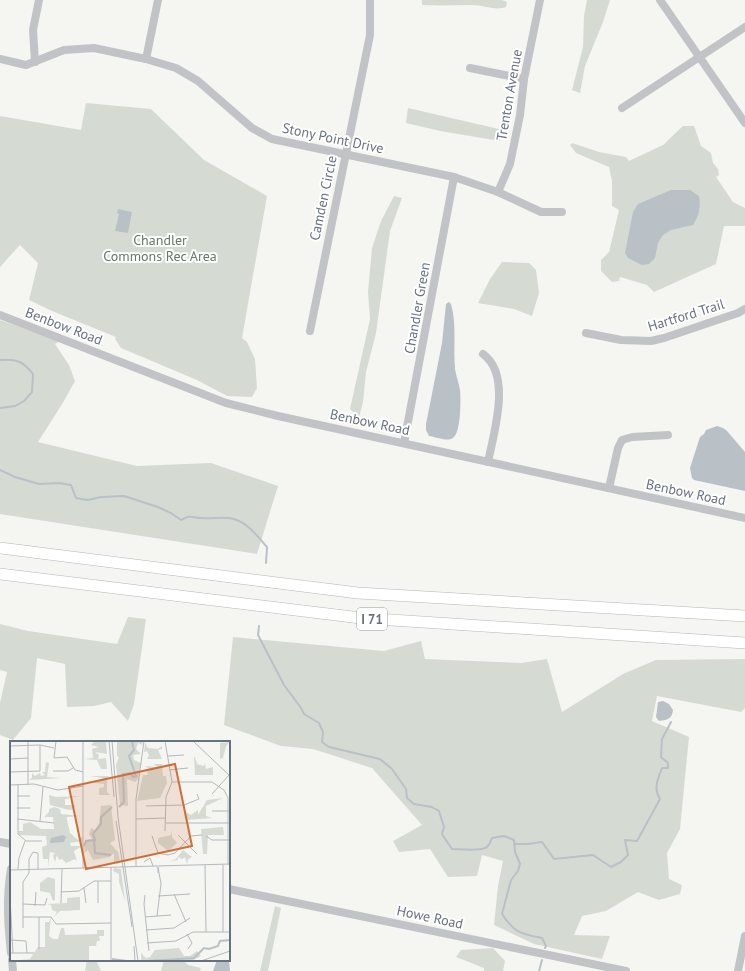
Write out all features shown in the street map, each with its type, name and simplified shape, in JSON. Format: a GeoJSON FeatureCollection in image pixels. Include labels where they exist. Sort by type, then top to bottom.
{"type":"FeatureCollection","features":[{"type":"Feature","properties":{"kind":"highway","name":"I 71"},"geometry":{"type":"LineString","coordinates":[[0,548],[358,593],[745,616]]}},
{"type":"Feature","properties":{"kind":"highway","name":"I 71"},"geometry":{"type":"LineString","coordinates":[[0,574],[361,618],[745,643]]}},
{"type":"Feature","properties":{"kind":"street"},"geometry":{"type":"LineString","coordinates":[[35,62],[33,30],[39,0]]}},
{"type":"Feature","properties":{"kind":"street"},"geometry":{"type":"LineString","coordinates":[[146,59],[158,0]]}},
{"type":"Feature","properties":{"kind":"street","name":"Camden Circle"},"geometry":{"type":"LineString","coordinates":[[310,331],[370,35],[370,0]]}},
{"type":"Feature","properties":{"kind":"street","name":"Trenton Avenue"},"geometry":{"type":"LineString","coordinates":[[498,192],[510,164],[520,114],[524,79],[540,0]]}},
{"type":"Feature","properties":{"kind":"street"},"geometry":{"type":"LineString","coordinates":[[660,0],[745,123]]}},
{"type":"Feature","properties":{"kind":"street"},"geometry":{"type":"LineString","coordinates":[[622,108],[745,27]]}},
{"type":"Feature","properties":{"kind":"street","name":"Stony Point Drive"},"geometry":{"type":"LineString","coordinates":[[0,59],[26,65],[64,50],[94,48],[146,59],[176,68],[198,81],[252,128],[272,139],[291,144],[346,153],[454,177],[498,192],[541,212],[562,212]]}},
{"type":"Feature","properties":{"kind":"street"},"geometry":{"type":"LineString","coordinates":[[470,68],[524,79]]}},
{"type":"Feature","properties":{"kind":"street","name":"Chandler Green"},"geometry":{"type":"LineString","coordinates":[[404,443],[454,177]]}},
{"type":"Feature","properties":{"kind":"street","name":"Hartford Trail"},"geometry":{"type":"LineString","coordinates":[[586,333],[621,340],[651,341],[691,329],[745,308]]}},
{"type":"Feature","properties":{"kind":"street","name":"Benbow Road"},"geometry":{"type":"LineString","coordinates":[[0,315],[226,403],[278,416],[745,518]]}},
{"type":"Feature","properties":{"kind":"street"},"geometry":{"type":"LineString","coordinates":[[483,354],[490,359],[494,367],[499,397],[499,408],[488,462]]}},
{"type":"Feature","properties":{"kind":"street"},"geometry":{"type":"LineString","coordinates":[[609,488],[618,448],[622,440],[632,437],[668,436]]}},
{"type":"Feature","properties":{"kind":"street"},"geometry":{"type":"LineString","coordinates":[[0,842],[10,844]]}},
{"type":"Feature","properties":{"kind":"street"},"geometry":{"type":"LineString","coordinates":[[10,875],[8,886],[7,918],[10,944]]}},
{"type":"Feature","properties":{"kind":"street","name":"Howe Road"},"geometry":{"type":"LineString","coordinates":[[230,889],[626,971]]}},
{"type":"Feature","properties":{"kind":"street"},"geometry":{"type":"LineString","coordinates":[[738,971],[745,936]]}},
{"type":"Feature","properties":{"kind":"street"},"geometry":{"type":"LineString","coordinates":[[12,961],[13,971]]}},
{"type":"Feature","properties":{"kind":"green space"},"geometry":{"type":"Polygon","coordinates":[[[422,0],[502,0],[507,2],[506,7],[494,8],[476,5],[422,5],[422,0]]]}},
{"type":"Feature","properties":{"kind":"green space"},"geometry":{"type":"Polygon","coordinates":[[[587,0],[610,0],[603,22],[585,66],[580,93],[572,90],[583,47],[584,16],[587,0]]]}},
{"type":"Feature","properties":{"kind":"green space","name":"Chandler Commons Rec Area"},"geometry":{"type":"Polygon","coordinates":[[[86,103],[151,109],[204,160],[267,196],[242,338],[247,342],[255,359],[257,388],[252,397],[227,396],[197,380],[121,348],[115,339],[116,337],[29,300],[38,263],[20,245],[0,267],[0,116],[81,130],[86,103]]]}},
{"type":"Feature","properties":{"kind":"green space"},"geometry":{"type":"Polygon","coordinates":[[[408,108],[503,130],[500,141],[440,131],[406,123],[408,108]]]}},
{"type":"Feature","properties":{"kind":"green space"},"geometry":{"type":"Polygon","coordinates":[[[683,126],[694,126],[701,146],[711,153],[713,163],[718,169],[719,175],[716,177],[733,202],[745,208],[745,226],[724,226],[716,264],[654,292],[647,285],[620,277],[619,281],[612,282],[601,271],[601,260],[609,252],[619,210],[612,206],[612,181],[609,167],[576,153],[570,145],[572,143],[599,152],[626,157],[629,161],[663,145],[683,126]]]}},
{"type":"Feature","properties":{"kind":"green space"},"geometry":{"type":"Polygon","coordinates":[[[394,196],[402,198],[390,231],[376,333],[366,372],[363,402],[359,417],[350,409],[370,319],[368,292],[372,248],[381,221],[394,196]]]}},
{"type":"Feature","properties":{"kind":"green space"},"geometry":{"type":"Polygon","coordinates":[[[502,262],[529,263],[536,270],[539,293],[532,316],[514,309],[478,303],[490,279],[502,262]]]}},
{"type":"Feature","properties":{"kind":"green space"},"geometry":{"type":"Polygon","coordinates":[[[0,320],[60,341],[55,344],[69,365],[75,381],[38,442],[137,466],[211,463],[278,486],[257,554],[0,514],[0,320]]]}},
{"type":"Feature","properties":{"kind":"green space"},"geometry":{"type":"Polygon","coordinates":[[[128,617],[146,619],[134,704],[128,721],[111,702],[94,706],[67,707],[65,664],[37,658],[31,718],[13,740],[0,735],[0,703],[7,672],[0,670],[0,624],[28,631],[117,644],[128,617]]]}},
{"type":"Feature","properties":{"kind":"green space"},"geometry":{"type":"Polygon","coordinates":[[[233,637],[384,651],[421,641],[425,659],[521,663],[547,659],[562,712],[623,674],[656,660],[745,659],[745,708],[741,712],[657,696],[652,721],[689,737],[680,829],[667,853],[669,879],[682,885],[680,894],[659,900],[638,892],[606,911],[582,916],[574,935],[610,936],[602,959],[534,944],[494,925],[498,886],[503,861],[482,855],[477,876],[448,877],[430,849],[399,852],[393,841],[422,825],[372,768],[313,749],[281,746],[224,725],[233,637]]]}},
{"type":"Feature","properties":{"kind":"green space"},"geometry":{"type":"Polygon","coordinates":[[[275,906],[281,908],[268,971],[260,971],[275,906]]]}},
{"type":"Feature","properties":{"kind":"green space"},"geometry":{"type":"Polygon","coordinates":[[[493,948],[505,961],[503,971],[484,971],[484,968],[456,957],[461,950],[493,948]]]}},
{"type":"Feature","properties":{"kind":"green space"},"geometry":{"type":"Polygon","coordinates":[[[87,961],[96,961],[101,971],[85,971],[87,961]]]}},
{"type":"Feature","properties":{"kind":"green space"},"geometry":{"type":"Polygon","coordinates":[[[164,961],[184,961],[188,965],[201,968],[200,971],[161,971],[164,961]]]}},
{"type":"Feature","properties":{"kind":"shaded area"},"geometry":{"type":"Polygon","coordinates":[[[671,190],[690,190],[699,196],[699,211],[693,225],[671,230],[663,235],[658,243],[655,258],[649,264],[642,265],[628,258],[625,253],[633,212],[638,204],[671,190]]]}},
{"type":"Feature","properties":{"kind":"shaded area"},"geometry":{"type":"Polygon","coordinates":[[[118,209],[132,212],[128,233],[115,231],[119,214],[117,213],[118,209]]]}},
{"type":"Feature","properties":{"kind":"shaded area"},"geometry":{"type":"Polygon","coordinates":[[[449,302],[451,304],[454,320],[454,361],[460,390],[460,416],[456,435],[448,440],[429,436],[426,430],[426,424],[442,343],[446,304],[449,302]]]}},
{"type":"Feature","properties":{"kind":"shaded area"},"geometry":{"type":"Polygon","coordinates":[[[717,426],[727,431],[745,452],[745,491],[694,480],[692,478],[690,468],[700,437],[706,430],[717,426]]]}},
{"type":"Feature","properties":{"kind":"shaded area"},"geometry":{"type":"Polygon","coordinates":[[[663,701],[669,704],[673,710],[672,715],[669,718],[659,721],[656,717],[658,702],[663,701]]]}},
{"type":"Feature","properties":{"kind":"shaded area"},"geometry":{"type":"Polygon","coordinates":[[[217,961],[229,961],[230,971],[213,971],[217,961]]]}},
{"type":"Feature","properties":{"kind":"waterway"},"geometry":{"type":"LineString","coordinates":[[0,360],[19,362],[26,366],[33,374],[32,392],[24,401],[15,406],[0,408]]}},
{"type":"Feature","properties":{"kind":"waterway"},"geometry":{"type":"LineString","coordinates":[[0,470],[15,477],[39,484],[59,483],[71,485],[76,498],[88,500],[101,497],[124,496],[158,507],[181,520],[190,517],[234,519],[248,527],[267,547],[266,563]]}},
{"type":"Feature","properties":{"kind":"waterway"},"geometry":{"type":"LineString","coordinates":[[259,626],[258,635],[284,685],[304,714],[319,723],[323,732],[322,742],[329,747],[380,759],[392,769],[406,789],[407,798],[414,804],[432,807],[439,811],[444,827],[442,834],[452,849],[484,849],[487,847],[492,838],[504,836],[514,840],[515,852],[520,864],[518,871],[511,880],[502,914],[510,925],[519,932],[542,938],[546,946],[545,948]]}},
{"type":"Feature","properties":{"kind":"waterway"},"geometry":{"type":"LineString","coordinates":[[514,844],[542,842],[554,859],[593,855],[611,867],[621,862],[628,855],[625,840],[637,841],[660,799],[657,791],[658,780],[662,768],[668,768],[668,763],[661,757],[662,739],[671,722]]}},
{"type":"Feature","properties":{"kind":"waterway"},"geometry":{"type":"LineString","coordinates":[[539,971],[542,960]]}}]}
